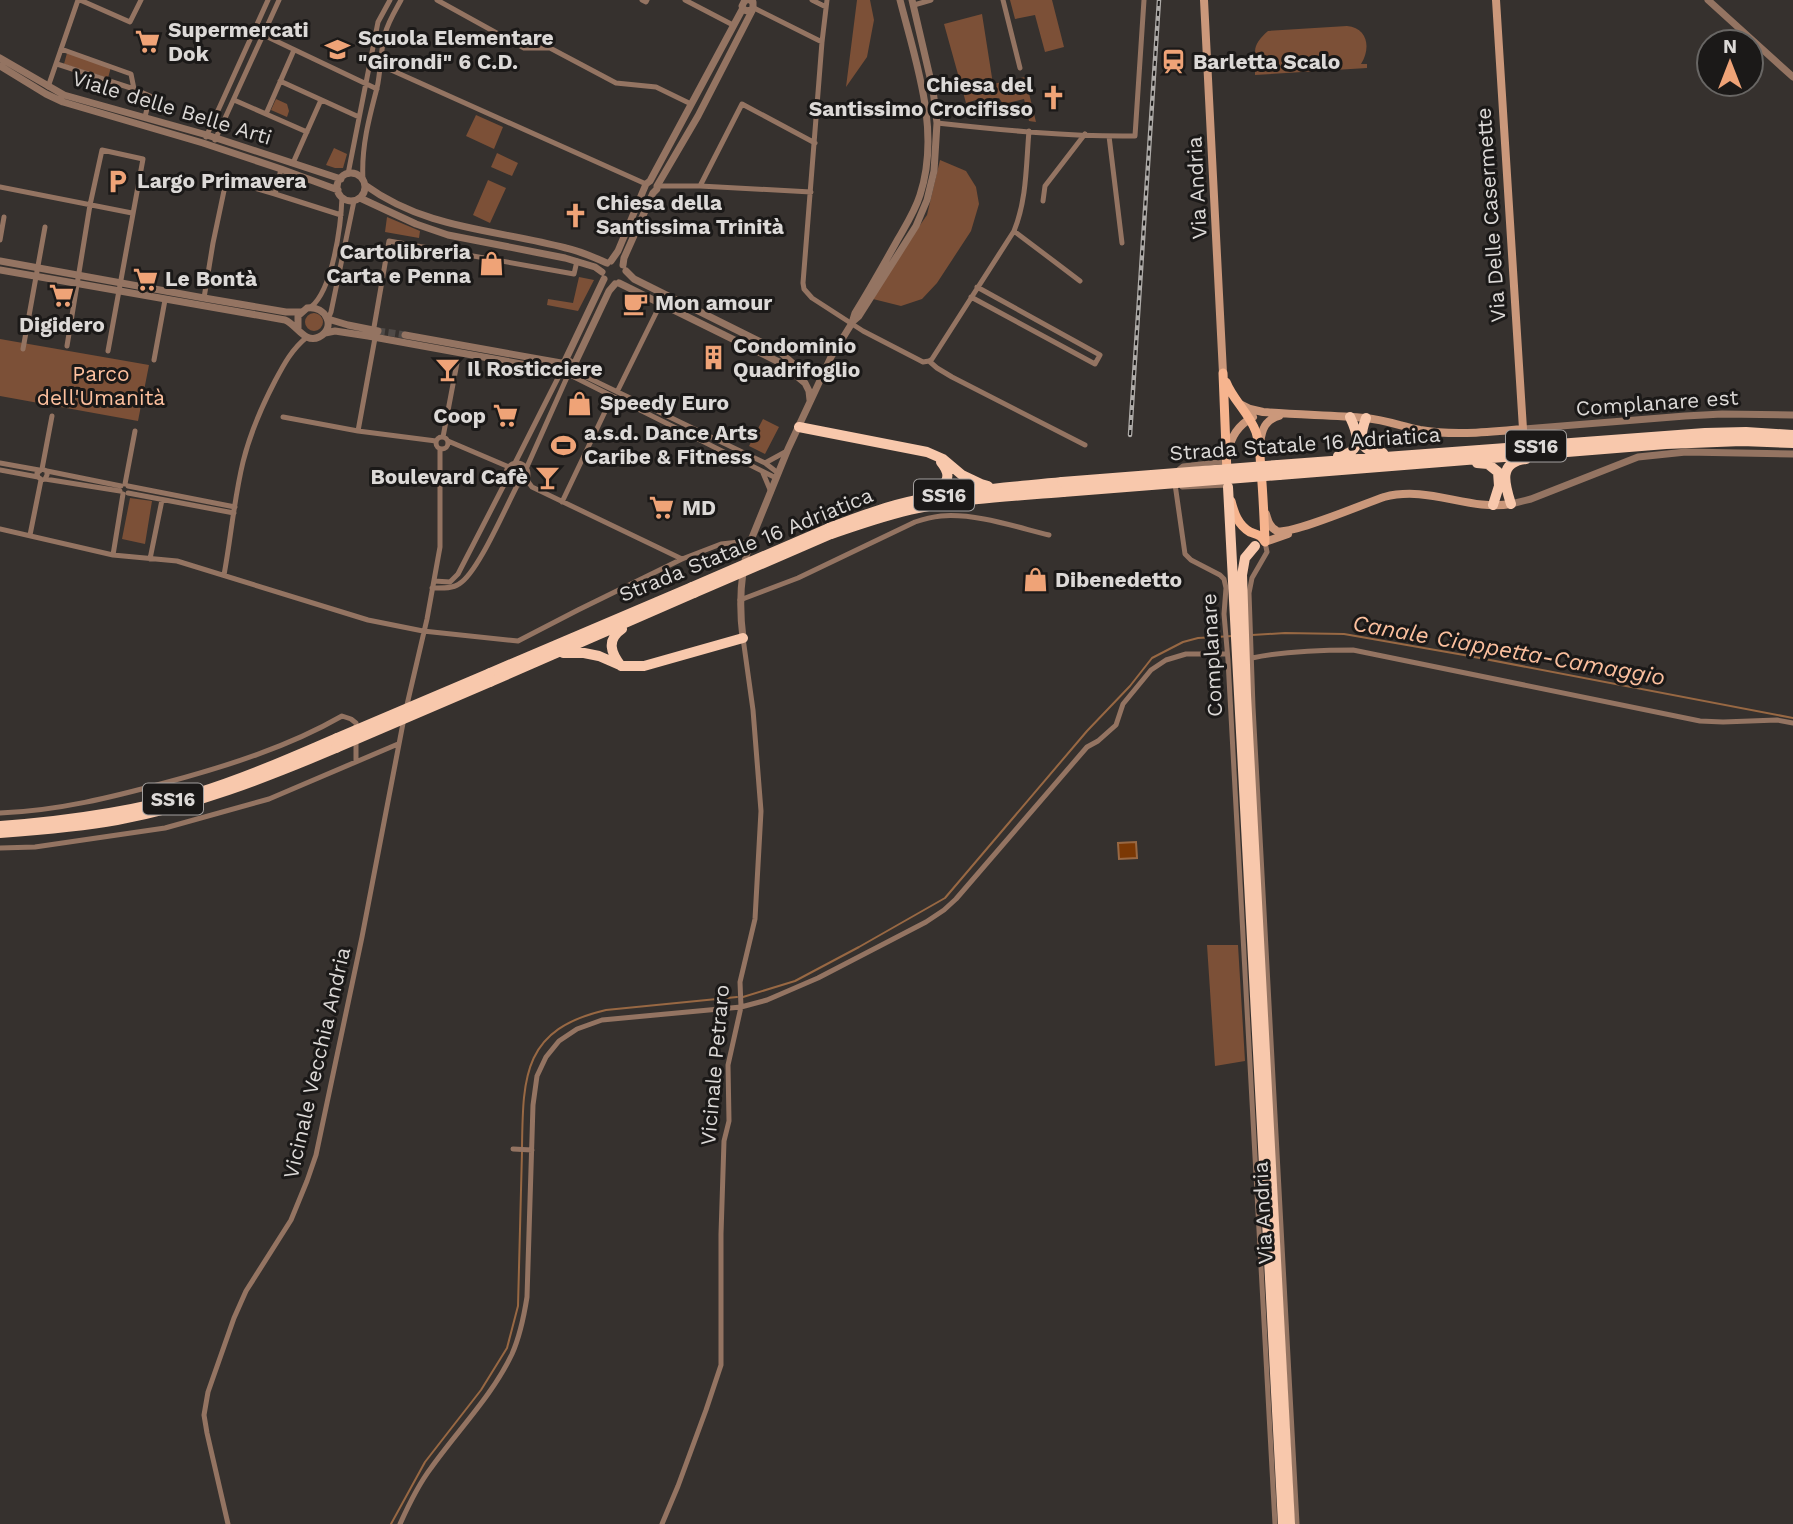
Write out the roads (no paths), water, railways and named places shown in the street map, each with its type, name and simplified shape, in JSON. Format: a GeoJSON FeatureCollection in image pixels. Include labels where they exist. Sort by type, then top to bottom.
{"type":"FeatureCollection","features":[{"type":"Feature","properties":{"kind":"highway","name":"SS16"},"geometry":{"type":"LineString","coordinates":[[1304,463],[1318,457],[1350,453],[1355,447],[1357,436],[1350,417]]}},
{"type":"Feature","properties":{"kind":"highway","name":"SS16"},"geometry":{"type":"LineString","coordinates":[[1366,418],[1362,441],[1370,451],[1378,453],[1416,450],[1449,465],[1479,463],[1494,468],[1499,479],[1493,505]]}},
{"type":"Feature","properties":{"kind":"highway"},"geometry":{"type":"LineString","coordinates":[[799,427],[928,452],[943,459],[962,475],[981,484],[999,488]]}},
{"type":"Feature","properties":{"kind":"highway","name":"Strada Statale 16 Adriatica"},"geometry":{"type":"LineString","coordinates":[[830,531],[919,508],[1062,487],[1705,433],[1793,435]]}},
{"type":"Feature","properties":{"kind":"highway","name":"Strada Statale 16 Adriatica"},"geometry":{"type":"LineString","coordinates":[[1279,470],[1304,463],[1580,450],[1705,441],[1793,443]]}},
{"type":"Feature","properties":{"kind":"highway","name":"SS16"},"geometry":{"type":"LineString","coordinates":[[1511,504],[1504,480],[1509,465],[1520,460],[1562,456],[1580,450]]}},
{"type":"Feature","properties":{"kind":"highway"},"geometry":{"type":"LineString","coordinates":[[917,500],[944,487],[948,479],[946,468],[936,456]]}},
{"type":"Feature","properties":{"kind":"highway"},"geometry":{"type":"LineString","coordinates":[[1228,486],[1239,640],[1283,1524]]}},
{"type":"Feature","properties":{"kind":"highway","name":"Strada Statale 16 Adriatica"},"geometry":{"type":"LineString","coordinates":[[0,833],[56,829],[119,820],[183,804],[265,778],[337,743],[869,512],[917,500],[999,488],[1062,487]]}},
{"type":"Feature","properties":{"kind":"highway"},"geometry":{"type":"LineString","coordinates":[[1238,626],[1245,558],[1260,541]]}},
{"type":"Feature","properties":{"kind":"highway","name":"Strada Statale 16 Adriatica"},"geometry":{"type":"LineString","coordinates":[[490,678],[641,617],[693,590]]}},
{"type":"Feature","properties":{"kind":"highway"},"geometry":{"type":"LineString","coordinates":[[622,666],[612,652],[612,639],[615,634],[641,617]]}},
{"type":"Feature","properties":{"kind":"highway"},"geometry":{"type":"LineString","coordinates":[[555,654],[594,655],[622,666],[644,666],[743,638]]}},
{"type":"Feature","properties":{"kind":"highway"},"geometry":{"type":"LineString","coordinates":[[1239,640],[1246,695],[1290,1524]]}},
{"type":"Feature","properties":{"kind":"highway","name":"Strada Statale 16 Adriatica"},"geometry":{"type":"LineString","coordinates":[[0,826],[55,822],[119,812],[195,793],[337,743]]}},
{"type":"Feature","properties":{"kind":"main road","name":"Via Andria"},"geometry":{"type":"LineString","coordinates":[[1204,0],[1223,373]]}},
{"type":"Feature","properties":{"kind":"main road","name":"Via Delle Casermette"},"geometry":{"type":"LineString","coordinates":[[1496,0],[1523,429]]}},
{"type":"Feature","properties":{"kind":"main road"},"geometry":{"type":"LineString","coordinates":[[1223,373],[1228,389],[1256,431],[1265,511],[1269,524],[1284,531],[1306,525]]}},
{"type":"Feature","properties":{"kind":"main road"},"geometry":{"type":"LineString","coordinates":[[1223,373],[1228,486],[1238,520],[1260,541]]}},
{"type":"Feature","properties":{"kind":"main road"},"geometry":{"type":"LineString","coordinates":[[1237,402],[1250,410],[1263,412],[1385,420],[1436,432],[1523,429]]}},
{"type":"Feature","properties":{"kind":"main road"},"geometry":{"type":"LineString","coordinates":[[1227,458],[1236,430],[1249,418],[1263,412]]}},
{"type":"Feature","properties":{"kind":"main road"},"geometry":{"type":"LineString","coordinates":[[1259,446],[1266,424],[1284,414]]}},
{"type":"Feature","properties":{"kind":"main road"},"geometry":{"type":"LineString","coordinates":[[1260,541],[1377,500],[1406,493],[1493,505],[1511,504]]}},
{"type":"Feature","properties":{"kind":"main road"},"geometry":{"type":"LineString","coordinates":[[1260,541],[1265,511]]}},
{"type":"Feature","properties":{"kind":"street"},"geometry":{"type":"LineString","coordinates":[[48,87],[79,0],[130,23],[141,0]]}},
{"type":"Feature","properties":{"kind":"street"},"geometry":{"type":"LineString","coordinates":[[203,143],[268,0]]}},
{"type":"Feature","properties":{"kind":"street"},"geometry":{"type":"LineString","coordinates":[[214,147],[279,0]]}},
{"type":"Feature","properties":{"kind":"street"},"geometry":{"type":"LineString","coordinates":[[0,261],[286,312],[301,312],[311,307],[327,284],[341,215],[339,182],[345,176],[378,22],[390,0]]}},
{"type":"Feature","properties":{"kind":"street"},"geometry":{"type":"LineString","coordinates":[[340,194],[350,201],[357,199],[364,192],[362,158],[377,89],[384,34],[401,0]]}},
{"type":"Feature","properties":{"kind":"street"},"geometry":{"type":"LineString","coordinates":[[437,0],[524,48],[550,48],[616,83],[656,87],[691,104]]}},
{"type":"Feature","properties":{"kind":"street"},"geometry":{"type":"LineString","coordinates":[[685,0],[733,25]]}},
{"type":"Feature","properties":{"kind":"street"},"geometry":{"type":"LineString","coordinates":[[812,0],[826,3],[804,289],[812,298],[863,331],[919,361],[929,361],[1014,231],[1022,207],[1029,131]]}},
{"type":"Feature","properties":{"kind":"street"},"geometry":{"type":"LineString","coordinates":[[852,323],[855,313],[909,220],[920,197],[927,170],[928,124],[924,93],[901,6],[906,1],[913,4],[931,0]]}},
{"type":"Feature","properties":{"kind":"street"},"geometry":{"type":"LineString","coordinates":[[1003,0],[1020,68]]}},
{"type":"Feature","properties":{"kind":"street"},"geometry":{"type":"LineString","coordinates":[[928,124],[931,118],[937,123],[984,128],[1135,136],[1144,0]]}},
{"type":"Feature","properties":{"kind":"street"},"geometry":{"type":"LineString","coordinates":[[1708,0],[1793,77]]}},
{"type":"Feature","properties":{"kind":"street"},"geometry":{"type":"LineString","coordinates":[[682,559],[532,488],[526,479],[526,470],[609,262],[619,249],[733,25],[751,4]]}},
{"type":"Feature","properties":{"kind":"street"},"geometry":{"type":"LineString","coordinates":[[751,4],[822,42]]}},
{"type":"Feature","properties":{"kind":"street"},"geometry":{"type":"LineString","coordinates":[[433,584],[450,582],[458,574],[508,480],[508,466],[567,369],[610,291],[624,279],[624,258],[650,186],[698,116],[751,4]]}},
{"type":"Feature","properties":{"kind":"street"},"geometry":{"type":"LineString","coordinates":[[810,402],[806,378],[831,357],[859,316],[916,226],[927,200],[934,171],[937,123],[933,90],[913,4]]}},
{"type":"Feature","properties":{"kind":"street"},"geometry":{"type":"LineString","coordinates":[[255,31],[377,89]]}},
{"type":"Feature","properties":{"kind":"street"},"geometry":{"type":"LineString","coordinates":[[61,49],[131,74],[134,89]]}},
{"type":"Feature","properties":{"kind":"street"},"geometry":{"type":"LineString","coordinates":[[265,114],[294,50]]}},
{"type":"Feature","properties":{"kind":"street","name":"Viale delle Belle Arti"},"geometry":{"type":"LineString","coordinates":[[0,58],[64,95],[345,176]]}},
{"type":"Feature","properties":{"kind":"street"},"geometry":{"type":"LineString","coordinates":[[57,64],[150,96],[145,117]]}},
{"type":"Feature","properties":{"kind":"street"},"geometry":{"type":"LineString","coordinates":[[380,65],[650,186],[811,192]]}},
{"type":"Feature","properties":{"kind":"street","name":"Viale delle Belle Arti"},"geometry":{"type":"LineString","coordinates":[[0,66],[63,102],[203,143],[281,169],[340,194]]}},
{"type":"Feature","properties":{"kind":"street"},"geometry":{"type":"LineString","coordinates":[[280,81],[359,117]]}},
{"type":"Feature","properties":{"kind":"street"},"geometry":{"type":"LineString","coordinates":[[234,100],[307,132]]}},
{"type":"Feature","properties":{"kind":"street"},"geometry":{"type":"LineString","coordinates":[[293,163],[321,100]]}},
{"type":"Feature","properties":{"kind":"street"},"geometry":{"type":"LineString","coordinates":[[700,186],[742,104],[815,143]]}},
{"type":"Feature","properties":{"kind":"street"},"geometry":{"type":"LineString","coordinates":[[984,128],[984,137]]}},
{"type":"Feature","properties":{"kind":"street"},"geometry":{"type":"LineString","coordinates":[[1043,201],[1045,186],[1085,134]]}},
{"type":"Feature","properties":{"kind":"street"},"geometry":{"type":"LineString","coordinates":[[1109,136],[1122,243]]}},
{"type":"Feature","properties":{"kind":"street"},"geometry":{"type":"LineString","coordinates":[[66,346],[90,205],[103,150],[143,159],[108,351]]}},
{"type":"Feature","properties":{"kind":"street"},"geometry":{"type":"LineString","coordinates":[[275,194],[281,169]]}},
{"type":"Feature","properties":{"kind":"street"},"geometry":{"type":"LineString","coordinates":[[345,176],[355,174],[382,197],[450,225],[556,245],[609,262],[618,261],[634,279],[779,351],[804,372],[817,376],[818,384],[812,388],[775,359],[661,303],[617,283],[609,283],[595,267],[448,235],[416,225],[357,199]]}},
{"type":"Feature","properties":{"kind":"street"},"geometry":{"type":"LineString","coordinates":[[237,183],[341,215]]}},
{"type":"Feature","properties":{"kind":"street"},"geometry":{"type":"LineString","coordinates":[[204,298],[225,186]]}},
{"type":"Feature","properties":{"kind":"street"},"geometry":{"type":"LineString","coordinates":[[0,187],[132,213]]}},
{"type":"Feature","properties":{"kind":"street"},"geometry":{"type":"LineString","coordinates":[[324,334],[357,199]]}},
{"type":"Feature","properties":{"kind":"street"},"geometry":{"type":"LineString","coordinates":[[0,240],[4,217]]}},
{"type":"Feature","properties":{"kind":"street"},"geometry":{"type":"LineString","coordinates":[[23,349],[44,227]]}},
{"type":"Feature","properties":{"kind":"street"},"geometry":{"type":"LineString","coordinates":[[1014,231],[1080,281]]}},
{"type":"Feature","properties":{"kind":"street"},"geometry":{"type":"LineString","coordinates":[[358,431],[389,241],[574,274],[577,261]]}},
{"type":"Feature","properties":{"kind":"street"},"geometry":{"type":"LineString","coordinates":[[474,256],[476,241]]}},
{"type":"Feature","properties":{"kind":"street"},"geometry":{"type":"LineString","coordinates":[[0,270],[285,320],[314,338],[335,331],[375,334],[567,369],[612,397],[761,471],[777,475]]}},
{"type":"Feature","properties":{"kind":"street"},"geometry":{"type":"LineString","coordinates":[[971,297],[1095,363],[1100,355],[977,287]]}},
{"type":"Feature","properties":{"kind":"street"},"geometry":{"type":"LineString","coordinates":[[154,360],[165,300]]}},
{"type":"Feature","properties":{"kind":"street"},"geometry":{"type":"LineString","coordinates":[[618,392],[661,303]]}},
{"type":"Feature","properties":{"kind":"street"},"geometry":{"type":"LineString","coordinates":[[311,307],[323,311],[328,319],[375,334]]}},
{"type":"Feature","properties":{"kind":"street"},"geometry":{"type":"LineString","coordinates":[[224,575],[243,461],[258,416],[287,358],[298,344],[302,333],[297,320],[301,312]]}},
{"type":"Feature","properties":{"kind":"street"},"geometry":{"type":"LineString","coordinates":[[405,335],[567,369],[765,463],[777,475]]}},
{"type":"Feature","properties":{"kind":"street","name":"Vicinale Petraro"},"geometry":{"type":"LineString","coordinates":[[662,1524],[720,1366],[724,1141],[730,1121],[728,1065],[741,1005],[740,982],[755,919],[761,811],[740,600],[744,561],[787,451],[831,357]]}},
{"type":"Feature","properties":{"kind":"street"},"geometry":{"type":"LineString","coordinates":[[929,361],[952,377],[1085,444]]}},
{"type":"Feature","properties":{"kind":"street"},"geometry":{"type":"LineString","coordinates":[[436,441],[436,445],[444,449],[457,363]]}},
{"type":"Feature","properties":{"kind":"street"},"geometry":{"type":"LineString","coordinates":[[562,502],[612,397]]}},
{"type":"Feature","properties":{"kind":"street"},"geometry":{"type":"LineString","coordinates":[[30,535],[52,415]]}},
{"type":"Feature","properties":{"kind":"street","name":"Complanare est"},"geometry":{"type":"LineString","coordinates":[[1523,429],[1710,415],[1793,415]]}},
{"type":"Feature","properties":{"kind":"street"},"geometry":{"type":"LineString","coordinates":[[282,417],[358,431],[436,441],[438,438],[508,466],[521,464],[526,470]]}},
{"type":"Feature","properties":{"kind":"street"},"geometry":{"type":"LineString","coordinates":[[113,555],[135,431]]}},
{"type":"Feature","properties":{"kind":"street","name":"Vicinale Vecchia Andria"},"geometry":{"type":"LineString","coordinates":[[228,1524],[206,1433],[204,1415],[208,1392],[246,1291],[291,1220],[316,1155],[440,547],[440,449]]}},
{"type":"Feature","properties":{"kind":"street"},"geometry":{"type":"LineString","coordinates":[[765,463],[787,451]]}},
{"type":"Feature","properties":{"kind":"street"},"geometry":{"type":"LineString","coordinates":[[1511,504],[1531,499],[1638,457],[1686,452],[1793,454]]}},
{"type":"Feature","properties":{"kind":"street"},"geometry":{"type":"LineString","coordinates":[[1227,458],[1183,466],[1177,470],[1175,479],[1176,488],[1228,486]]}},
{"type":"Feature","properties":{"kind":"street"},"geometry":{"type":"LineString","coordinates":[[0,463],[42,474],[235,510]]}},
{"type":"Feature","properties":{"kind":"street"},"geometry":{"type":"LineString","coordinates":[[0,470],[42,474]]}},
{"type":"Feature","properties":{"kind":"street"},"geometry":{"type":"LineString","coordinates":[[761,471],[771,492]]}},
{"type":"Feature","properties":{"kind":"street"},"geometry":{"type":"LineString","coordinates":[[433,584],[454,587],[469,576],[518,484],[526,479]]}},
{"type":"Feature","properties":{"kind":"street"},"geometry":{"type":"LineString","coordinates":[[508,480],[512,484],[518,484]]}},
{"type":"Feature","properties":{"kind":"street","name":"Complanare"},"geometry":{"type":"LineString","coordinates":[[1176,488],[1185,554],[1224,579],[1238,626],[1239,640],[1252,658],[1264,901]]}},
{"type":"Feature","properties":{"kind":"street"},"geometry":{"type":"LineString","coordinates":[[124,489],[162,500],[235,510]]}},
{"type":"Feature","properties":{"kind":"street"},"geometry":{"type":"LineString","coordinates":[[150,559],[162,500]]}},
{"type":"Feature","properties":{"kind":"street"},"geometry":{"type":"LineString","coordinates":[[740,600],[798,578],[893,532],[929,518],[966,517],[1049,535]]}},
{"type":"Feature","properties":{"kind":"street"},"geometry":{"type":"LineString","coordinates":[[0,529],[113,555],[177,561],[368,620],[423,631],[518,641],[682,559],[721,544],[749,543]]}},
{"type":"Feature","properties":{"kind":"street","name":"Complanare"},"geometry":{"type":"LineString","coordinates":[[1238,626],[1250,585],[1267,552],[1260,541]]}},
{"type":"Feature","properties":{"kind":"street","name":"Complanare"},"geometry":{"type":"LineString","coordinates":[[1239,640],[1227,654],[1241,912]]}},
{"type":"Feature","properties":{"kind":"street"},"geometry":{"type":"LineString","coordinates":[[1252,658],[1310,650],[1353,650],[1700,721],[1777,720],[1793,723]]}},
{"type":"Feature","properties":{"kind":"street"},"geometry":{"type":"LineString","coordinates":[[400,1524],[416,1490],[479,1406],[505,1368],[513,1351],[527,1297],[533,1105],[537,1076],[546,1057],[559,1041],[576,1029],[602,1020],[767,1000],[806,984],[926,922],[944,910],[970,884],[1087,747],[1116,725],[1123,704],[1151,670],[1166,660],[1186,654],[1227,654]]}},
{"type":"Feature","properties":{"kind":"street"},"geometry":{"type":"LineString","coordinates":[[0,813],[28,812],[116,797],[220,768],[342,716],[356,723],[356,761]]}},
{"type":"Feature","properties":{"kind":"street"},"geometry":{"type":"LineString","coordinates":[[0,848],[35,847],[165,828],[269,799],[398,744]]}},
{"type":"Feature","properties":{"kind":"street","name":"Via Andria"},"geometry":{"type":"LineString","coordinates":[[1264,901],[1297,1524]]}},
{"type":"Feature","properties":{"kind":"street","name":"Via Andria"},"geometry":{"type":"LineString","coordinates":[[1241,912],[1275,1524]]}},
{"type":"Feature","properties":{"kind":"street"},"geometry":{"type":"LineString","coordinates":[[513,1149],[532,1150]]}},
{"type":"Feature","properties":{"kind":"waterway","name":"Canale Ciappetta-Camaggio"},"geometry":{"type":"LineString","coordinates":[[1252,635],[1344,634],[1793,718]]}},
{"type":"Feature","properties":{"kind":"waterway","name":"Canale Ciappetta-Camaggio"},"geometry":{"type":"LineString","coordinates":[[743,997],[795,981],[945,898],[1152,658],[1183,642],[1198,638],[1233,636]]}},
{"type":"Feature","properties":{"kind":"waterway","name":"Canale Ciappetta-Camaggio"},"geometry":{"type":"LineString","coordinates":[[522,1147],[527,1077],[544,1042],[558,1029],[579,1018],[606,1010],[737,997]]}},
{"type":"Feature","properties":{"kind":"waterway","name":"Canale Ciappetta-Camaggio"},"geometry":{"type":"LineString","coordinates":[[391,1524],[425,1462],[481,1390],[507,1348],[518,1306],[522,1152]]}},
{"type":"Feature","properties":{"kind":"tunnel"},"geometry":{"type":"LineString","coordinates":[[378,331],[405,335]]}},
{"type":"Feature","properties":{"kind":"railway"},"geometry":{"type":"LineString","coordinates":[[1130,435],[1159,0]]}},
{"type":"Feature","properties":{"kind":"place","name":"Supermercati Dok"},"geometry":{"type":"Point","coordinates":[148,42]}},
{"type":"Feature","properties":{"kind":"place","name":"Scuola Elementare \"Girondi\" 6 C.D."},"geometry":{"type":"Point","coordinates":[338,50]}},
{"type":"Feature","properties":{"kind":"place","name":"Barletta Scalo"},"geometry":{"type":"Point","coordinates":[1173,62]}},
{"type":"Feature","properties":{"kind":"place","name":"Chiesa del Santissimo Crocifisso"},"geometry":{"type":"Point","coordinates":[1053,97]}},
{"type":"Feature","properties":{"kind":"place","name":"Largo Primavera"},"geometry":{"type":"Point","coordinates":[117,181]}},
{"type":"Feature","properties":{"kind":"place","name":"Chiesa della Santissima Trinità"},"geometry":{"type":"Point","coordinates":[576,215]}},
{"type":"Feature","properties":{"kind":"place","name":"Cartolibreria Carta e Penna"},"geometry":{"type":"Point","coordinates":[491,264]}},
{"type":"Feature","properties":{"kind":"place","name":"Le Bontà"},"geometry":{"type":"Point","coordinates":[145,279]}},
{"type":"Feature","properties":{"kind":"place","name":"Digidero"},"geometry":{"type":"Point","coordinates":[62,296]}},
{"type":"Feature","properties":{"kind":"place","name":"Mon amour"},"geometry":{"type":"Point","coordinates":[635,303]}},
{"type":"Feature","properties":{"kind":"place","name":"Condominio Quadrifoglio"},"geometry":{"type":"Point","coordinates":[713,358]}},
{"type":"Feature","properties":{"kind":"place","name":"Il Rosticciere"},"geometry":{"type":"Point","coordinates":[447,369]}},
{"type":"Feature","properties":{"kind":"place","name":"Speedy Euro"},"geometry":{"type":"Point","coordinates":[580,403]}},
{"type":"Feature","properties":{"kind":"place","name":"Coop"},"geometry":{"type":"Point","coordinates":[506,416]}},
{"type":"Feature","properties":{"kind":"place","name":"a.s.d. Dance Arts Caribe & Fitness"},"geometry":{"type":"Point","coordinates":[564,445]}},
{"type":"Feature","properties":{"kind":"place","name":"Boulevard Cafè"},"geometry":{"type":"Point","coordinates":[548,477]}},
{"type":"Feature","properties":{"kind":"place","name":"MD"},"geometry":{"type":"Point","coordinates":[662,508]}},
{"type":"Feature","properties":{"kind":"place","name":"Dibenedetto"},"geometry":{"type":"Point","coordinates":[1035,580]}},
{"type":"Feature","properties":{"kind":"park label","name":"Parco dell'Umanità"},"geometry":{"type":"Point","coordinates":[101,386]}}]}
